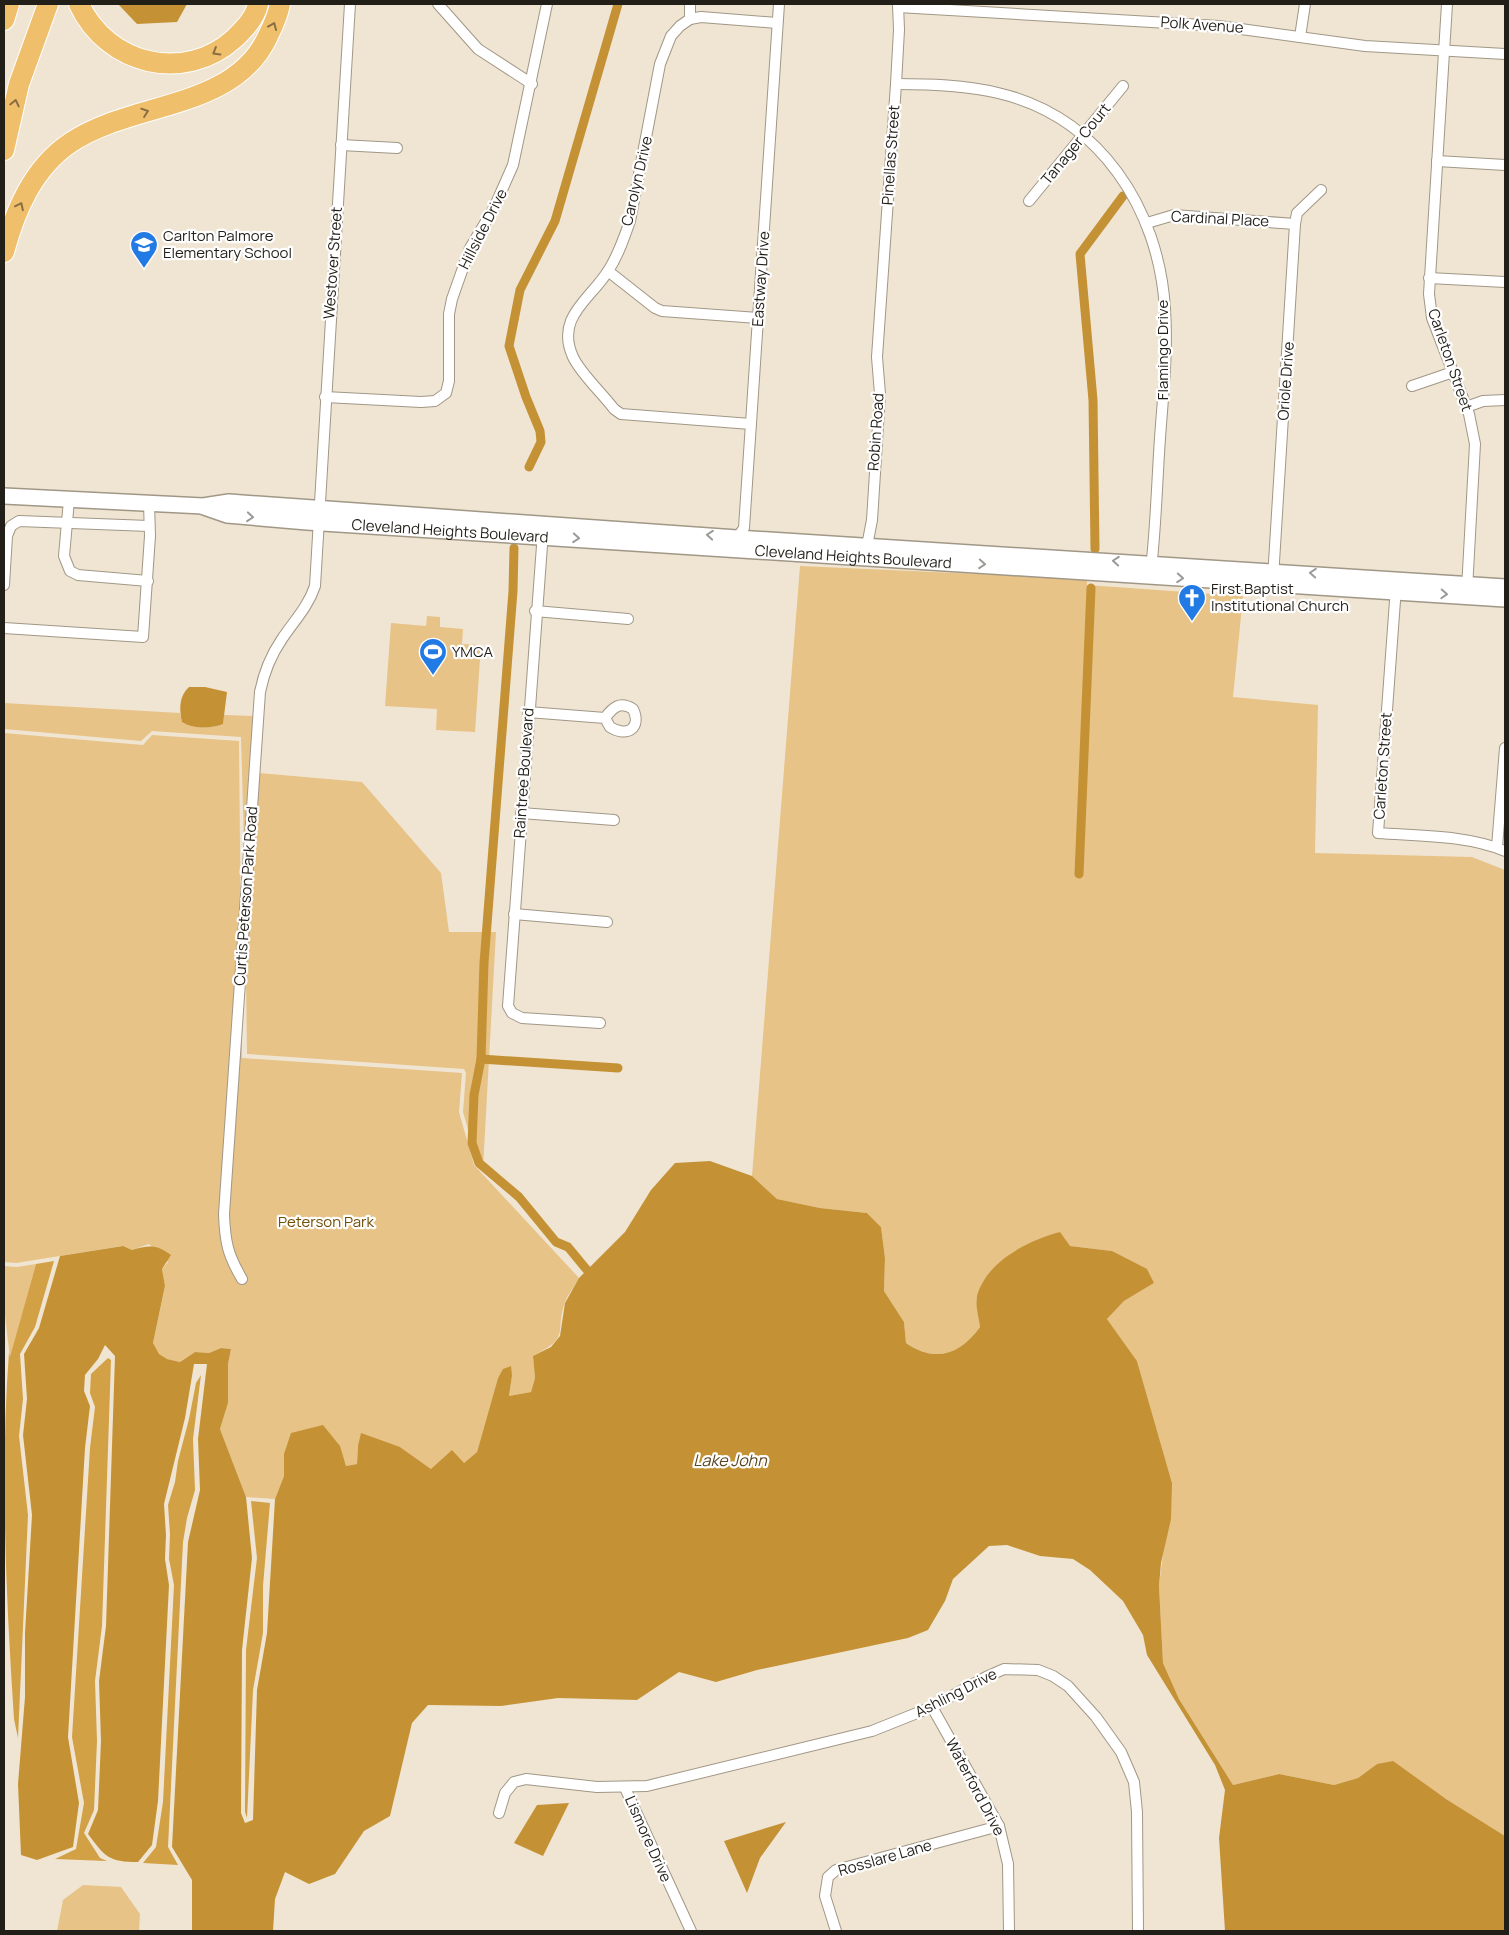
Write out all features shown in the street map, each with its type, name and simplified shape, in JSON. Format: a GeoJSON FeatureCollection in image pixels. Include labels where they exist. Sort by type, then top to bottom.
{"type":"FeatureCollection","features":[{"type":"Feature","properties":{"kind":"highway"},"geometry":{"type":"LineString","coordinates":[[4,20],[9,4]]}},
{"type":"Feature","properties":{"kind":"highway"},"geometry":{"type":"LineString","coordinates":[[4,150],[19,84],[48,4]]}},
{"type":"Feature","properties":{"kind":"highway"},"geometry":{"type":"LineString","coordinates":[[80,4],[84,14],[108,43],[119,51],[149,61],[187,63],[208,57],[226,46],[245,28],[256,12],[258,4]]}},
{"type":"Feature","properties":{"kind":"highway"},"geometry":{"type":"LineString","coordinates":[[4,252],[18,208],[31,185],[46,165],[69,144],[98,128],[220,87],[228,82],[243,71],[261,51],[275,21],[280,4]]}},
{"type":"Feature","properties":{"kind":"street","name":"Westover Street"},"geometry":{"type":"LineString","coordinates":[[318,515],[350,4]]}},
{"type":"Feature","properties":{"kind":"street"},"geometry":{"type":"LineString","coordinates":[[438,4],[478,48],[532,84]]}},
{"type":"Feature","properties":{"kind":"street","name":"Hillside Drive"},"geometry":{"type":"LineString","coordinates":[[325,397],[421,402],[435,401],[446,392],[449,381],[449,314],[454,292],[470,248],[509,179],[532,84],[547,4]]}},
{"type":"Feature","properties":{"kind":"street"},"geometry":{"type":"LineString","coordinates":[[690,4],[690,18],[701,17],[777,23]]}},
{"type":"Feature","properties":{"kind":"street","name":"Eastway Drive"},"geometry":{"type":"LineString","coordinates":[[732,543],[744,528],[779,4]]}},
{"type":"Feature","properties":{"kind":"street"},"geometry":{"type":"LineString","coordinates":[[1300,37],[1305,4]]}},
{"type":"Feature","properties":{"kind":"street","name":"Carleton Street"},"geometry":{"type":"LineString","coordinates":[[1447,4],[1430,278],[1432,318],[1466,407],[1476,444],[1467,590]]}},
{"type":"Feature","properties":{"kind":"street","name":"Polk Avenue"},"geometry":{"type":"LineString","coordinates":[[898,5],[1219,26],[1365,46],[1505,54]]}},
{"type":"Feature","properties":{"kind":"street","name":"Pinellas Street"},"geometry":{"type":"LineString","coordinates":[[882,306],[896,84],[898,5]]}},
{"type":"Feature","properties":{"kind":"street","name":"Carolyn Drive"},"geometry":{"type":"LineString","coordinates":[[690,18],[680,26],[664,50],[630,222],[608,271],[579,305],[568,332],[574,359],[614,409],[629,416],[751,424]]}},
{"type":"Feature","properties":{"kind":"street","name":"Flamingo Drive"},"geometry":{"type":"LineString","coordinates":[[896,84],[968,87],[999,93],[1041,109],[1082,135],[1105,156],[1120,174],[1138,204],[1147,223],[1159,266],[1165,309],[1166,335],[1151,570]]}},
{"type":"Feature","properties":{"kind":"street","name":"Tanager Court"},"geometry":{"type":"LineString","coordinates":[[1029,201],[1123,86]]}},
{"type":"Feature","properties":{"kind":"street"},"geometry":{"type":"LineString","coordinates":[[342,145],[397,148]]}},
{"type":"Feature","properties":{"kind":"street"},"geometry":{"type":"LineString","coordinates":[[1437,161],[1505,165]]}},
{"type":"Feature","properties":{"kind":"street","name":"Oriole Drive"},"geometry":{"type":"LineString","coordinates":[[1273,577],[1295,224],[1297,213],[1321,190]]}},
{"type":"Feature","properties":{"kind":"street","name":"Cardinal Place"},"geometry":{"type":"LineString","coordinates":[[1147,223],[1174,215],[1295,224]]}},
{"type":"Feature","properties":{"kind":"street"},"geometry":{"type":"LineString","coordinates":[[608,271],[655,308],[662,311],[758,318]]}},
{"type":"Feature","properties":{"kind":"street"},"geometry":{"type":"LineString","coordinates":[[1430,278],[1505,282]]}},
{"type":"Feature","properties":{"kind":"street","name":"Robin Road"},"geometry":{"type":"LineString","coordinates":[[866,551],[880,394],[878,357],[882,306]]}},
{"type":"Feature","properties":{"kind":"street"},"geometry":{"type":"LineString","coordinates":[[1412,386],[1453,372]]}},
{"type":"Feature","properties":{"kind":"street"},"geometry":{"type":"LineString","coordinates":[[1466,407],[1483,401],[1505,400]]}},
{"type":"Feature","properties":{"kind":"street","name":"Cleveland Heights Boulevard"},"geometry":{"type":"LineString","coordinates":[[4,496],[203,506],[227,515],[318,515],[1467,590],[1505,587]]}},
{"type":"Feature","properties":{"kind":"street"},"geometry":{"type":"LineString","coordinates":[[69,500],[64,556],[66,565],[73,574],[148,581]]}},
{"type":"Feature","properties":{"kind":"street"},"geometry":{"type":"LineString","coordinates":[[4,628],[144,637],[148,581],[149,503]]}},
{"type":"Feature","properties":{"kind":"street","name":"Curtis Peterson Park Road"},"geometry":{"type":"LineString","coordinates":[[242,1279],[229,1258],[225,1240],[224,1214],[260,692],[264,674],[271,659],[311,598],[315,586],[318,515]]}},
{"type":"Feature","properties":{"kind":"street"},"geometry":{"type":"LineString","coordinates":[[4,585],[7,536],[11,526],[20,521],[149,526]]}},
{"type":"Feature","properties":{"kind":"street","name":"Raintree Boulevard"},"geometry":{"type":"LineString","coordinates":[[543,530],[520,813],[508,1006],[512,1013],[519,1018],[600,1023]]}},
{"type":"Feature","properties":{"kind":"street","name":"Carleton Street"},"geometry":{"type":"LineString","coordinates":[[1396,585],[1378,833],[1440,838],[1501,849]]}},
{"type":"Feature","properties":{"kind":"street","name":"Cleveland Heights Boulevard"},"geometry":{"type":"LineString","coordinates":[[1467,590],[1505,599]]}},
{"type":"Feature","properties":{"kind":"street"},"geometry":{"type":"LineString","coordinates":[[535,612],[628,619]]}},
{"type":"Feature","properties":{"kind":"street"},"geometry":{"type":"LineString","coordinates":[[528,712],[605,718]]}},
{"type":"Feature","properties":{"kind":"street"},"geometry":{"type":"LineString","coordinates":[[1501,849],[1505,748]]}},
{"type":"Feature","properties":{"kind":"street"},"geometry":{"type":"LineString","coordinates":[[520,813],[614,820]]}},
{"type":"Feature","properties":{"kind":"street"},"geometry":{"type":"LineString","coordinates":[[514,914],[607,922]]}},
{"type":"Feature","properties":{"kind":"street","name":"Ashling Drive"},"geometry":{"type":"LineString","coordinates":[[759,1759],[872,1731],[932,1707],[1004,1669],[1038,1670],[1053,1676],[1068,1686],[1113,1738],[1134,1782],[1137,1812],[1138,1931]]}},
{"type":"Feature","properties":{"kind":"street","name":"Waterford Drive"},"geometry":{"type":"LineString","coordinates":[[932,1707],[999,1826],[1008,1864],[1008,1931]]}},
{"type":"Feature","properties":{"kind":"street","name":"Lismore Drive"},"geometry":{"type":"LineString","coordinates":[[692,1931],[625,1788],[647,1786],[759,1759]]}},
{"type":"Feature","properties":{"kind":"street"},"geometry":{"type":"LineString","coordinates":[[499,1813],[505,1794],[514,1782],[526,1779],[589,1787],[625,1788]]}},
{"type":"Feature","properties":{"kind":"street","name":"Rosslare Lane"},"geometry":{"type":"LineString","coordinates":[[836,1931],[825,1896],[828,1877],[836,1870],[999,1826]]}},
{"type":"Feature","properties":{"kind":"green space"},"geometry":{"type":"Polygon","coordinates":[[[800,566],[1087,579],[1087,585],[1243,596],[1233,697],[1318,705],[1315,853],[1472,857],[1505,870],[1505,1836],[1446,1799],[1377,1764],[1358,1778],[1334,1785],[1279,1774],[1233,1785],[1179,1699],[1163,1663],[1159,1586],[1172,1483],[1137,1361],[1107,1319],[1124,1301],[1154,1283],[1112,1251],[1070,1246],[976,1298],[980,1327],[972,1337],[956,1350],[947,1353],[927,1353],[906,1343],[904,1322],[884,1291],[885,1258],[881,1227],[867,1213],[820,1208],[777,1199],[752,1176],[800,566]]]}},
{"type":"Feature","properties":{"kind":"green space","name":"YMCA"},"geometry":{"type":"Polygon","coordinates":[[[427,616],[440,617],[440,627],[463,629],[462,644],[481,645],[475,732],[436,730],[437,709],[385,706],[391,623],[426,626],[427,616]]]}},
{"type":"Feature","properties":{"kind":"green space"},"geometry":{"type":"Polygon","coordinates":[[[4,703],[180,713],[182,722],[202,728],[223,724],[224,715],[253,716],[244,843],[241,737],[152,731],[141,741],[4,729],[4,703]]]}},
{"type":"Feature","properties":{"kind":"green space","name":"Peterson Park"},"geometry":{"type":"Polygon","coordinates":[[[4,733],[143,745],[152,735],[239,741],[242,1058],[462,1073],[459,1112],[474,1165],[579,1278],[565,1302],[560,1334],[553,1344],[533,1356],[535,1378],[531,1392],[509,1396],[512,1376],[498,1378],[477,1452],[464,1463],[431,1469],[400,1447],[358,1446],[357,1464],[346,1466],[339,1446],[284,1454],[284,1476],[275,1499],[246,1497],[220,1429],[228,1403],[228,1364],[231,1349],[221,1348],[209,1353],[195,1352],[180,1362],[167,1359],[158,1354],[153,1343],[165,1287],[162,1269],[168,1262],[149,1244],[132,1250],[122,1246],[16,1263],[4,1262],[4,733]]]}},
{"type":"Feature","properties":{"kind":"green space"},"geometry":{"type":"Polygon","coordinates":[[[259,773],[362,782],[441,873],[449,932],[496,932],[483,1168],[478,1164],[463,1112],[466,1073],[464,1069],[247,1054],[246,976],[259,773]]]}},
{"type":"Feature","properties":{"kind":"green space"},"geometry":{"type":"Polygon","coordinates":[[[36,1264],[10,1359],[4,1306],[4,1266],[17,1267],[36,1264]]]}},
{"type":"Feature","properties":{"kind":"green space"},"geometry":{"type":"Polygon","coordinates":[[[83,1885],[121,1887],[140,1914],[139,1931],[57,1931],[63,1900],[83,1885]]]}},
{"type":"Feature","properties":{"kind":"shaded area"},"geometry":{"type":"Polygon","coordinates":[[[54,1261],[35,1327],[20,1354],[23,1399],[19,1436],[28,1515],[18,1738],[14,1719],[5,1535],[6,1398],[9,1352],[10,1357],[36,1264],[54,1261]]]}},
{"type":"Feature","properties":{"kind":"shaded area"},"geometry":{"type":"Polygon","coordinates":[[[108,1358],[111,1360],[102,1626],[95,1681],[97,1741],[94,1810],[84,1833],[100,1858],[107,1861],[55,1859],[76,1849],[84,1803],[72,1737],[90,1448],[95,1407],[90,1393],[91,1374],[108,1358]]]}},
{"type":"Feature","properties":{"kind":"shaded area"},"geometry":{"type":"Polygon","coordinates":[[[201,1375],[193,1439],[195,1490],[183,1542],[168,1847],[178,1865],[143,1863],[156,1847],[163,1802],[174,1585],[169,1559],[168,1505],[175,1482],[196,1383],[201,1375]]]}},
{"type":"Feature","properties":{"kind":"shaded area"},"geometry":{"type":"Polygon","coordinates":[[[251,1501],[270,1503],[263,1586],[263,1633],[253,1690],[247,1818],[245,1812],[246,1650],[257,1558],[251,1501]]]}},
{"type":"Feature","properties":{"kind":"water"},"geometry":{"type":"Polygon","coordinates":[[[118,4],[187,4],[177,22],[137,24],[118,4]]]}},
{"type":"Feature","properties":{"kind":"water"},"geometry":{"type":"Polygon","coordinates":[[[189,687],[205,687],[227,692],[223,724],[202,728],[182,722],[181,703],[183,694],[189,687]]]}},
{"type":"Feature","properties":{"kind":"water","name":"Lake John"},"geometry":{"type":"Polygon","coordinates":[[[710,1161],[752,1176],[777,1199],[820,1208],[867,1213],[881,1227],[885,1258],[884,1291],[904,1322],[906,1343],[927,1353],[937,1354],[955,1350],[972,1337],[980,1327],[977,1296],[990,1272],[1010,1254],[1047,1236],[1060,1232],[1070,1246],[1112,1251],[1147,1269],[1154,1283],[1124,1301],[1107,1319],[1137,1361],[1172,1483],[1171,1519],[1161,1563],[1159,1586],[1163,1663],[1179,1699],[1233,1785],[1279,1774],[1334,1785],[1358,1778],[1377,1764],[1393,1761],[1446,1799],[1505,1836],[1505,1931],[1225,1931],[1219,1838],[1225,1790],[1215,1765],[1147,1655],[1143,1635],[1123,1601],[1090,1570],[1073,1559],[1040,1556],[1007,1545],[989,1546],[953,1579],[945,1601],[928,1630],[908,1638],[757,1670],[716,1682],[679,1672],[637,1700],[558,1698],[501,1706],[428,1705],[412,1723],[390,1816],[364,1831],[335,1874],[309,1884],[285,1872],[275,1899],[273,1931],[192,1931],[192,1880],[172,1847],[188,1542],[200,1490],[198,1439],[207,1364],[194,1364],[185,1418],[164,1504],[165,1559],[169,1585],[158,1801],[152,1845],[138,1862],[120,1861],[108,1857],[88,1834],[98,1810],[101,1741],[99,1681],[106,1626],[115,1356],[105,1345],[98,1359],[85,1375],[84,1391],[90,1406],[85,1448],[68,1737],[79,1803],[73,1847],[37,1860],[21,1855],[18,1784],[25,1697],[25,1633],[32,1515],[23,1435],[27,1399],[24,1354],[39,1328],[60,1256],[123,1246],[132,1250],[152,1246],[166,1251],[171,1255],[162,1269],[165,1286],[153,1343],[159,1354],[167,1359],[180,1362],[195,1352],[209,1353],[221,1348],[231,1349],[228,1364],[228,1403],[220,1429],[246,1497],[252,1558],[242,1650],[241,1813],[245,1823],[253,1820],[257,1690],[267,1633],[275,1499],[284,1476],[284,1454],[291,1433],[323,1425],[340,1446],[346,1466],[357,1464],[361,1433],[400,1447],[431,1469],[452,1450],[464,1463],[477,1452],[498,1378],[503,1369],[511,1366],[512,1376],[509,1396],[531,1392],[535,1378],[533,1356],[551,1347],[560,1336],[565,1303],[579,1278],[625,1232],[651,1190],[675,1163],[710,1161]]]}},
{"type":"Feature","properties":{"kind":"water"},"geometry":{"type":"Polygon","coordinates":[[[569,1803],[543,1856],[514,1843],[537,1805],[569,1803]]]}},
{"type":"Feature","properties":{"kind":"water"},"geometry":{"type":"Polygon","coordinates":[[[786,1822],[760,1858],[747,1893],[724,1841],[786,1822]]]}},
{"type":"Feature","properties":{"kind":"waterway"},"geometry":{"type":"LineString","coordinates":[[529,467],[541,442],[540,431],[526,397],[509,346],[520,290],[555,221],[618,4]]}},
{"type":"Feature","properties":{"kind":"waterway"},"geometry":{"type":"LineString","coordinates":[[1095,549],[1093,400],[1080,254],[1123,196]]}},
{"type":"Feature","properties":{"kind":"waterway"},"geometry":{"type":"LineString","coordinates":[[514,548],[513,591],[484,963],[481,1059],[474,1095],[472,1143],[479,1163],[519,1197],[556,1242],[568,1247],[587,1270]]}},
{"type":"Feature","properties":{"kind":"waterway"},"geometry":{"type":"LineString","coordinates":[[1079,874],[1091,588]]}},
{"type":"Feature","properties":{"kind":"waterway"},"geometry":{"type":"LineString","coordinates":[[481,1059],[618,1068]]}},
{"type":"Feature","properties":{"kind":"place","name":"Carlton Palmore Elementary School"},"geometry":{"type":"Point","coordinates":[144,269]}},
{"type":"Feature","properties":{"kind":"place","name":"First Baptist Institutional Church"},"geometry":{"type":"Point","coordinates":[1192,622]}},
{"type":"Feature","properties":{"kind":"place","name":"YMCA"},"geometry":{"type":"Point","coordinates":[433,676]}}]}
